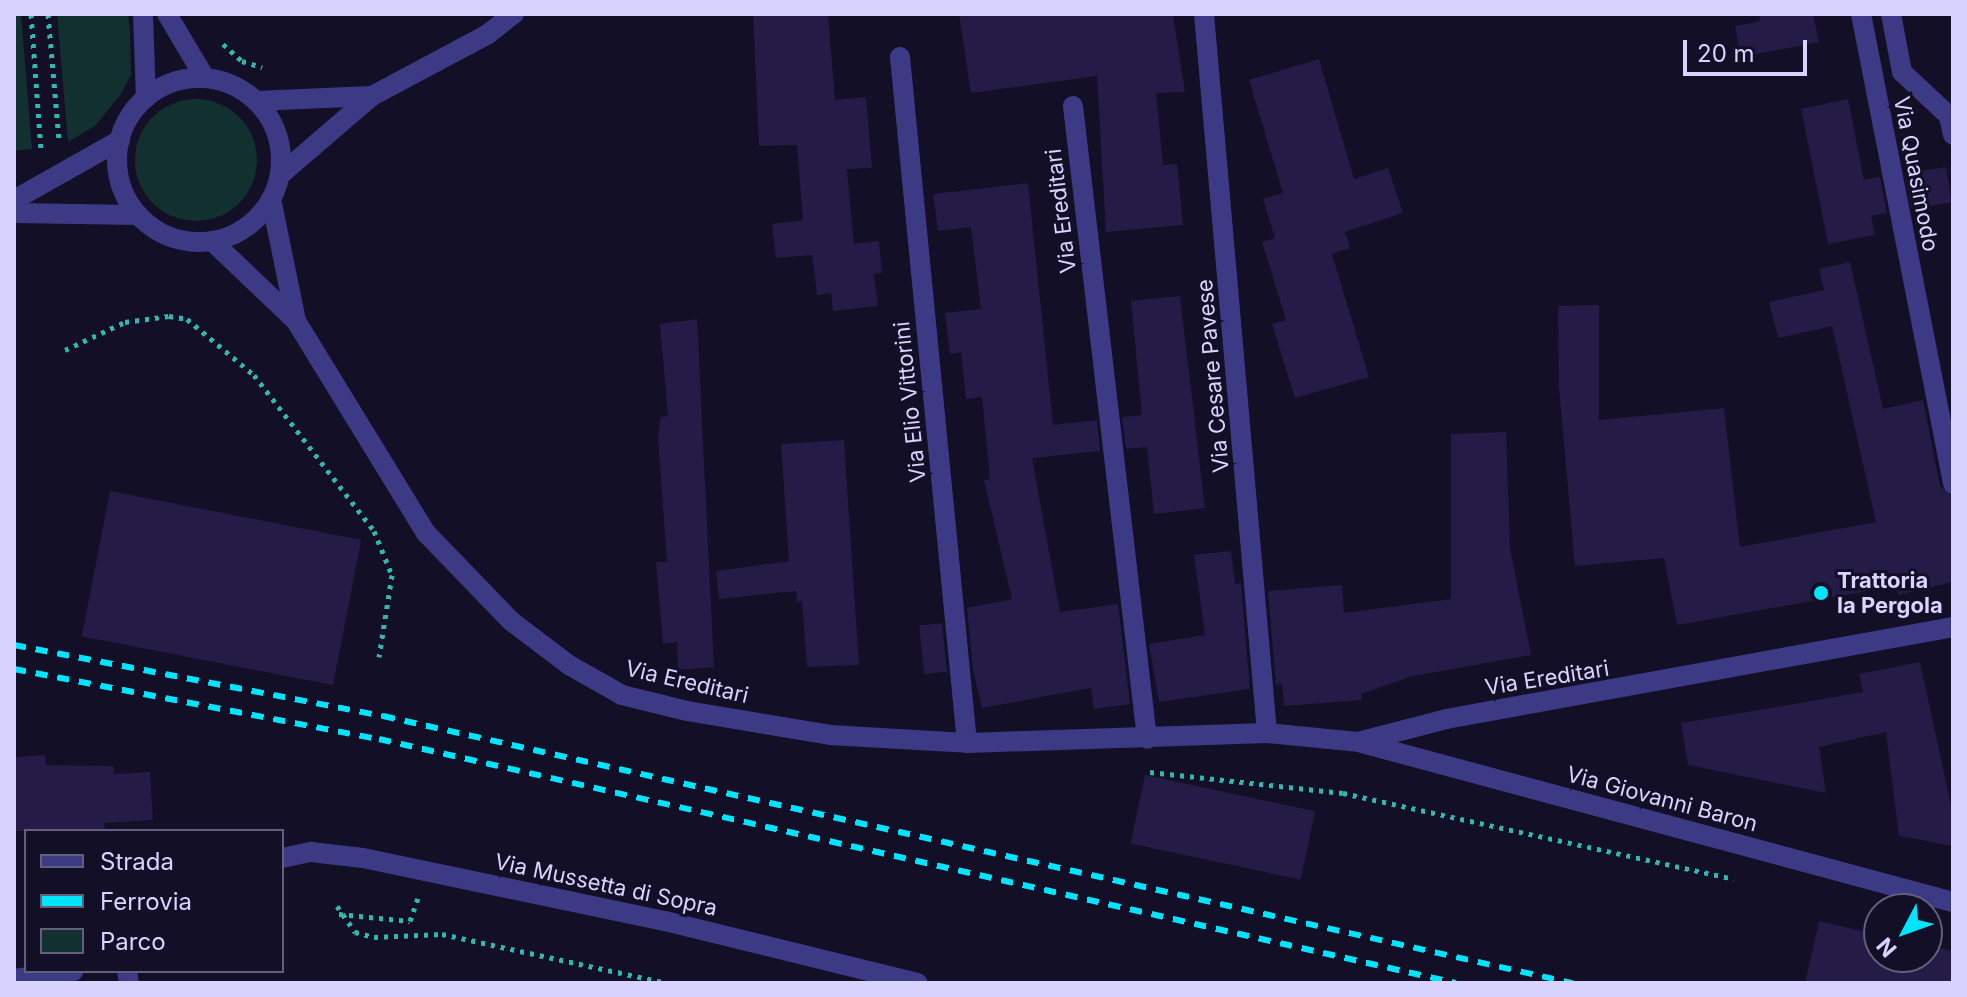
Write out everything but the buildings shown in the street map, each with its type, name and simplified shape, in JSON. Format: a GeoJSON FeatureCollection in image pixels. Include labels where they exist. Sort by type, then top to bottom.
{"type":"FeatureCollection","features":[{"type":"Feature","properties":{"kind":"street"},"geometry":{"type":"LineString","coordinates":[[143,14],[146,98]]}},
{"type":"Feature","properties":{"kind":"street"},"geometry":{"type":"LineString","coordinates":[[167,14],[205,78]]}},
{"type":"Feature","properties":{"kind":"street"},"geometry":{"type":"LineString","coordinates":[[280,175],[372,96],[476,41],[514,14]]}},
{"type":"Feature","properties":{"kind":"street","name":"Via Cesare Pavese"},"geometry":{"type":"LineString","coordinates":[[1204,14],[1267,733]]}},
{"type":"Feature","properties":{"kind":"street","name":"Via Quasimodo"},"geometry":{"type":"LineString","coordinates":[[1861,14],[1953,484]]}},
{"type":"Feature","properties":{"kind":"street"},"geometry":{"type":"LineString","coordinates":[[1891,14],[1902,72],[1949,116],[1953,135]]}},
{"type":"Feature","properties":{"kind":"street","name":"Via Elio Vittorini"},"geometry":{"type":"LineString","coordinates":[[900,57],[967,743]]}},
{"type":"Feature","properties":{"kind":"street"},"geometry":{"type":"LineString","coordinates":[[14,200],[120,140],[146,98],[178,80],[205,78],[235,87],[256,101],[279,140],[280,175],[271,199],[250,225],[212,241],[169,236],[138,215],[120,182],[120,140]]}},
{"type":"Feature","properties":{"kind":"street"},"geometry":{"type":"LineString","coordinates":[[256,101],[372,96]]}},
{"type":"Feature","properties":{"kind":"street","name":"Via Ereditari"},"geometry":{"type":"LineString","coordinates":[[1073,106],[1147,739]]}},
{"type":"Feature","properties":{"kind":"street","name":"Via Ereditari"},"geometry":{"type":"LineString","coordinates":[[271,199],[296,321]]}},
{"type":"Feature","properties":{"kind":"street"},"geometry":{"type":"LineString","coordinates":[[14,213],[138,215]]}},
{"type":"Feature","properties":{"kind":"street","name":"Via Ereditari"},"geometry":{"type":"LineString","coordinates":[[212,241],[296,321],[426,533],[511,621],[569,665],[622,695],[687,711],[830,735],[967,743],[1267,733],[1358,742],[1446,719],[1953,627]]}},
{"type":"Feature","properties":{"kind":"street","name":"Via Giovanni Baron"},"geometry":{"type":"LineString","coordinates":[[1358,742],[1953,902]]}},
{"type":"Feature","properties":{"kind":"street","name":"Via Mussetta di Sopra"},"geometry":{"type":"LineString","coordinates":[[284,858],[311,852],[363,858],[665,921],[917,983]]}},
{"type":"Feature","properties":{"kind":"street"},"geometry":{"type":"LineString","coordinates":[[14,979],[47,980],[67,973]]}},
{"type":"Feature","properties":{"kind":"path"},"geometry":{"type":"LineString","coordinates":[[31,14],[53,176]]}},
{"type":"Feature","properties":{"kind":"path"},"geometry":{"type":"LineString","coordinates":[[48,14],[53,176]]}},
{"type":"Feature","properties":{"kind":"path"},"geometry":{"type":"LineString","coordinates":[[218,40],[242,61],[270,70]]}},
{"type":"Feature","properties":{"kind":"path"},"geometry":{"type":"LineString","coordinates":[[65,350],[125,322],[169,316],[187,319],[238,360],[374,531],[392,575],[379,657]]}},
{"type":"Feature","properties":{"kind":"path"},"geometry":{"type":"LineString","coordinates":[[1145,771],[1343,793],[1744,881]]}},
{"type":"Feature","properties":{"kind":"path"},"geometry":{"type":"LineString","coordinates":[[337,906],[339,914],[355,932],[374,937],[442,934],[666,983]]}},
{"type":"Feature","properties":{"kind":"path"},"geometry":{"type":"LineString","coordinates":[[339,914],[410,921]]}},
{"type":"Feature","properties":{"kind":"green space"},"geometry":{"type":"Polygon","coordinates":[[[14,14],[21,14],[32,149],[14,151],[14,14]]]}},
{"type":"Feature","properties":{"kind":"green space"},"geometry":{"type":"Polygon","coordinates":[[[57,14],[128,14],[130,31],[131,75],[121,94],[95,126],[68,142],[57,14]]]}},
{"type":"Feature","properties":{"kind":"green space"},"geometry":{"type":"Polygon","coordinates":[[[196,99],[220,103],[239,117],[253,136],[257,160],[253,184],[239,203],[220,217],[196,221],[172,217],[153,203],[139,184],[135,160],[139,136],[153,117],[172,103],[196,99]]]}},
{"type":"Feature","properties":{"kind":"railway"},"geometry":{"type":"LineString","coordinates":[[14,645],[383,716],[1572,983]]}},
{"type":"Feature","properties":{"kind":"railway"},"geometry":{"type":"LineString","coordinates":[[14,669],[379,739],[1456,983]]}},
{"type":"Feature","properties":{"kind":"place","name":"Trattoria la Pergola"},"geometry":{"type":"Point","coordinates":[1821,593]}}]}
